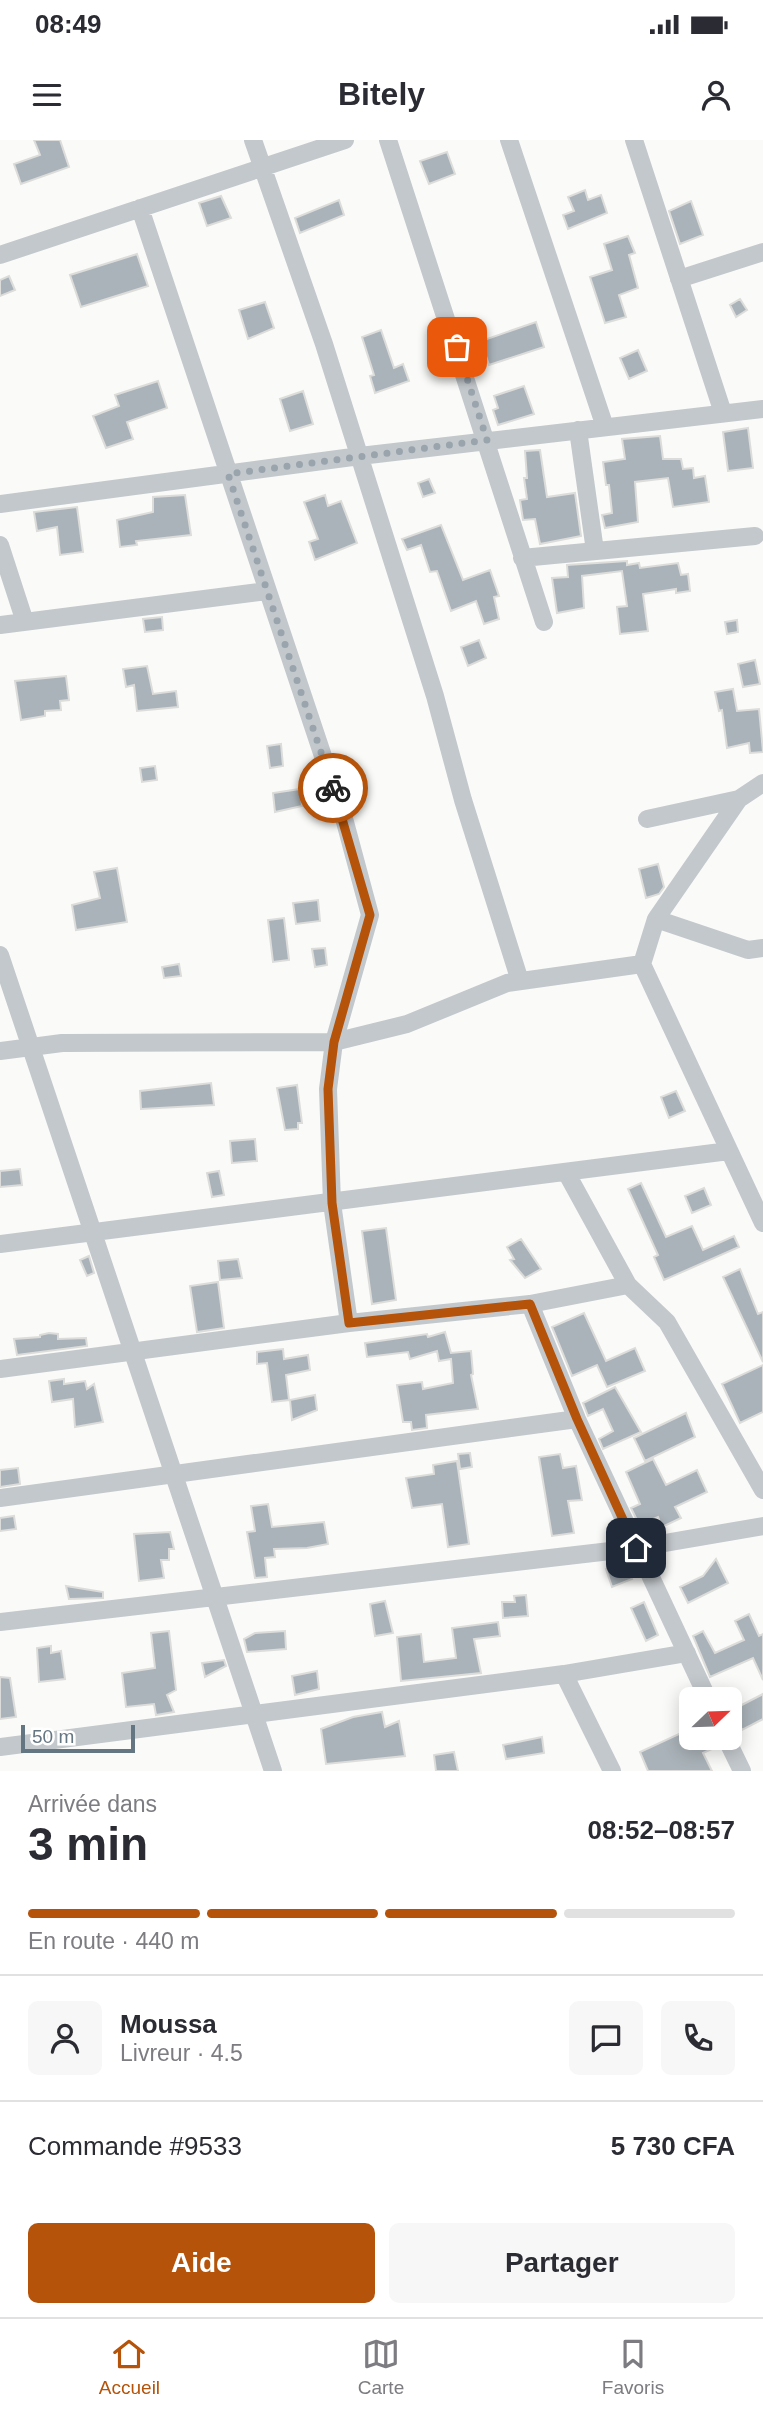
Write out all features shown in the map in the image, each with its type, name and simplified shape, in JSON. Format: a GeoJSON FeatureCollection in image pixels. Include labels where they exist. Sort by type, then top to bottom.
{"type":"FeatureCollection","features":[{"type":"Feature","properties":{"kind":"street"},"geometry":{"type":"LineString","coordinates":[[254,140],[360,456],[520,981]]}},
{"type":"Feature","properties":{"kind":"street"},"geometry":{"type":"LineString","coordinates":[[0,255],[345,140]]}},
{"type":"Feature","properties":{"kind":"street"},"geometry":{"type":"LineString","coordinates":[[388,140],[544,622]]}},
{"type":"Feature","properties":{"kind":"street"},"geometry":{"type":"LineString","coordinates":[[509,140],[605,427]]}},
{"type":"Feature","properties":{"kind":"street"},"geometry":{"type":"LineString","coordinates":[[635,140],[723,413]]}},
{"type":"Feature","properties":{"kind":"street"},"geometry":{"type":"LineString","coordinates":[[139,208],[345,822],[370,915],[334,1042],[328,1089],[332,1203],[349,1323]]}},
{"type":"Feature","properties":{"kind":"street"},"geometry":{"type":"LineString","coordinates":[[679,279],[763,252]]}},
{"type":"Feature","properties":{"kind":"street"},"geometry":{"type":"LineString","coordinates":[[0,504],[487,440],[763,409]]}},
{"type":"Feature","properties":{"kind":"street"},"geometry":{"type":"LineString","coordinates":[[578,430],[595,551]]}},
{"type":"Feature","properties":{"kind":"street"},"geometry":{"type":"LineString","coordinates":[[522,558],[755,536]]}},
{"type":"Feature","properties":{"kind":"street"},"geometry":{"type":"LineString","coordinates":[[0,545],[25,622]]}},
{"type":"Feature","properties":{"kind":"street"},"geometry":{"type":"LineString","coordinates":[[0,625],[267,591]]}},
{"type":"Feature","properties":{"kind":"street"},"geometry":{"type":"LineString","coordinates":[[647,819],[739,799],[763,783]]}},
{"type":"Feature","properties":{"kind":"street"},"geometry":{"type":"LineString","coordinates":[[739,799],[656,919],[642,964],[763,1223]]}},
{"type":"Feature","properties":{"kind":"street"},"geometry":{"type":"LineString","coordinates":[[656,919],[748,950],[763,948]]}},
{"type":"Feature","properties":{"kind":"street"},"geometry":{"type":"LineString","coordinates":[[0,955],[274,1771]]}},
{"type":"Feature","properties":{"kind":"street"},"geometry":{"type":"LineString","coordinates":[[0,1051],[62,1043],[334,1042],[407,1024],[507,983],[642,964]]}},
{"type":"Feature","properties":{"kind":"street"},"geometry":{"type":"LineString","coordinates":[[0,1244],[729,1151]]}},
{"type":"Feature","properties":{"kind":"street"},"geometry":{"type":"LineString","coordinates":[[566,1172],[628,1284],[667,1322],[763,1490]]}},
{"type":"Feature","properties":{"kind":"street"},"geometry":{"type":"LineString","coordinates":[[0,1369],[349,1323],[530,1304],[628,1284]]}},
{"type":"Feature","properties":{"kind":"street"},"geometry":{"type":"LineString","coordinates":[[530,1304],[577,1419],[703,1687]]}},
{"type":"Feature","properties":{"kind":"street"},"geometry":{"type":"LineString","coordinates":[[0,1498],[577,1419]]}},
{"type":"Feature","properties":{"kind":"street"},"geometry":{"type":"LineString","coordinates":[[0,1622],[636,1548],[763,1526]]}},
{"type":"Feature","properties":{"kind":"street"},"geometry":{"type":"LineString","coordinates":[[0,1747],[564,1674],[687,1653]]}},
{"type":"Feature","properties":{"kind":"street"},"geometry":{"type":"LineString","coordinates":[[564,1674],[612,1771]]}},
{"type":"Feature","properties":{"kind":"street"},"geometry":{"type":"LineString","coordinates":[[732,1750],[742,1771]]}},
{"type":"Feature","properties":{"kind":"building"},"geometry":{"type":"Polygon","coordinates":[[[34,140],[60,140],[69,167],[21,184],[14,164],[40,155],[34,140]]]}},
{"type":"Feature","properties":{"kind":"building"},"geometry":{"type":"Polygon","coordinates":[[[447,152],[455,174],[429,184],[420,161],[447,152]]]}},
{"type":"Feature","properties":{"kind":"building"},"geometry":{"type":"Polygon","coordinates":[[[585,190],[588,200],[601,195],[607,213],[568,229],[563,215],[574,211],[568,197],[585,190]]]}},
{"type":"Feature","properties":{"kind":"building"},"geometry":{"type":"Polygon","coordinates":[[[221,196],[231,218],[207,226],[199,203],[221,196]]]}},
{"type":"Feature","properties":{"kind":"building"},"geometry":{"type":"Polygon","coordinates":[[[339,200],[344,215],[300,233],[295,218],[339,200]]]}},
{"type":"Feature","properties":{"kind":"building"},"geometry":{"type":"Polygon","coordinates":[[[691,201],[703,235],[680,244],[669,211],[691,201]]]}},
{"type":"Feature","properties":{"kind":"building"},"geometry":{"type":"Polygon","coordinates":[[[628,236],[635,253],[629,255],[638,288],[619,295],[626,317],[605,323],[590,277],[612,270],[604,244],[628,236]]]}},
{"type":"Feature","properties":{"kind":"building"},"geometry":{"type":"Polygon","coordinates":[[[137,254],[148,286],[81,307],[70,275],[137,254]]]}},
{"type":"Feature","properties":{"kind":"building"},"geometry":{"type":"Polygon","coordinates":[[[9,276],[15,290],[0,296],[0,280],[9,276]]]}},
{"type":"Feature","properties":{"kind":"building"},"geometry":{"type":"Polygon","coordinates":[[[740,299],[747,310],[736,317],[730,305],[740,299]]]}},
{"type":"Feature","properties":{"kind":"building"},"geometry":{"type":"Polygon","coordinates":[[[265,302],[274,328],[248,339],[239,310],[265,302]]]}},
{"type":"Feature","properties":{"kind":"building"},"geometry":{"type":"Polygon","coordinates":[[[536,322],[544,347],[489,365],[481,341],[536,322]]]}},
{"type":"Feature","properties":{"kind":"building"},"geometry":{"type":"Polygon","coordinates":[[[381,330],[394,368],[403,364],[409,381],[375,393],[370,376],[374,375],[362,337],[381,330]]]}},
{"type":"Feature","properties":{"kind":"building"},"geometry":{"type":"Polygon","coordinates":[[[638,350],[647,371],[629,379],[620,358],[638,350]]]}},
{"type":"Feature","properties":{"kind":"building"},"geometry":{"type":"Polygon","coordinates":[[[158,381],[167,408],[127,422],[133,439],[106,448],[93,416],[119,406],[115,395],[158,381]]]}},
{"type":"Feature","properties":{"kind":"building"},"geometry":{"type":"Polygon","coordinates":[[[524,386],[534,414],[498,425],[493,410],[498,408],[494,396],[524,386]]]}},
{"type":"Feature","properties":{"kind":"building"},"geometry":{"type":"Polygon","coordinates":[[[303,391],[313,424],[290,431],[280,399],[303,391]]]}},
{"type":"Feature","properties":{"kind":"building"},"geometry":{"type":"Polygon","coordinates":[[[748,428],[753,468],[728,471],[723,432],[748,428]]]}},
{"type":"Feature","properties":{"kind":"building"},"geometry":{"type":"Polygon","coordinates":[[[660,436],[663,459],[681,459],[683,469],[693,468],[694,478],[705,476],[709,502],[673,507],[668,478],[635,482],[638,522],[605,528],[602,515],[612,513],[603,462],[625,459],[622,439],[660,436]]]}},
{"type":"Feature","properties":{"kind":"building"},"geometry":{"type":"Polygon","coordinates":[[[540,450],[547,497],[575,493],[581,536],[540,544],[535,519],[523,520],[520,500],[527,499],[524,478],[527,478],[525,451],[540,450]]]}},
{"type":"Feature","properties":{"kind":"building"},"geometry":{"type":"Polygon","coordinates":[[[429,479],[435,493],[423,497],[418,483],[429,479]]]}},
{"type":"Feature","properties":{"kind":"building"},"geometry":{"type":"Polygon","coordinates":[[[185,495],[191,535],[136,541],[137,545],[120,547],[117,520],[153,512],[153,497],[185,495]]]}},
{"type":"Feature","properties":{"kind":"building"},"geometry":{"type":"Polygon","coordinates":[[[325,495],[328,506],[341,501],[357,543],[315,560],[309,542],[318,539],[304,502],[325,495]]]}},
{"type":"Feature","properties":{"kind":"building"},"geometry":{"type":"Polygon","coordinates":[[[77,507],[83,552],[60,555],[57,527],[37,531],[34,512],[77,507]]]}},
{"type":"Feature","properties":{"kind":"building"},"geometry":{"type":"Polygon","coordinates":[[[441,525],[463,580],[490,570],[499,596],[494,597],[499,619],[484,624],[476,601],[451,611],[437,571],[430,572],[421,545],[407,550],[402,539],[441,525]]]}},
{"type":"Feature","properties":{"kind":"building"},"geometry":{"type":"Polygon","coordinates":[[[627,561],[627,565],[639,563],[640,568],[678,563],[681,575],[688,574],[690,591],[676,593],[676,589],[643,594],[648,631],[620,634],[617,607],[627,606],[622,571],[582,576],[584,608],[557,613],[552,578],[568,577],[567,565],[627,561]]]}},
{"type":"Feature","properties":{"kind":"building"},"geometry":{"type":"Polygon","coordinates":[[[162,617],[163,630],[145,632],[143,619],[162,617]]]}},
{"type":"Feature","properties":{"kind":"building"},"geometry":{"type":"Polygon","coordinates":[[[737,620],[738,632],[727,634],[725,622],[737,620]]]}},
{"type":"Feature","properties":{"kind":"building"},"geometry":{"type":"Polygon","coordinates":[[[479,640],[486,658],[468,666],[461,647],[479,640]]]}},
{"type":"Feature","properties":{"kind":"building"},"geometry":{"type":"Polygon","coordinates":[[[755,660],[760,684],[743,687],[738,664],[755,660]]]}},
{"type":"Feature","properties":{"kind":"building"},"geometry":{"type":"Polygon","coordinates":[[[147,666],[153,694],[176,691],[178,707],[137,711],[134,685],[126,687],[123,669],[147,666]]]}},
{"type":"Feature","properties":{"kind":"building"},"geometry":{"type":"Polygon","coordinates":[[[66,676],[69,700],[60,701],[61,710],[45,711],[45,716],[21,720],[15,681],[66,676]]]}},
{"type":"Feature","properties":{"kind":"building"},"geometry":{"type":"Polygon","coordinates":[[[733,689],[737,711],[759,709],[763,752],[750,753],[749,743],[727,748],[722,710],[719,711],[715,692],[733,689]]]}},
{"type":"Feature","properties":{"kind":"building"},"geometry":{"type":"Polygon","coordinates":[[[281,744],[283,766],[270,768],[267,746],[281,744]]]}},
{"type":"Feature","properties":{"kind":"building"},"geometry":{"type":"Polygon","coordinates":[[[155,766],[157,780],[142,782],[140,768],[155,766]]]}},
{"type":"Feature","properties":{"kind":"building"},"geometry":{"type":"Polygon","coordinates":[[[300,789],[302,806],[275,812],[273,793],[300,789]]]}},
{"type":"Feature","properties":{"kind":"building"},"geometry":{"type":"Polygon","coordinates":[[[658,864],[664,887],[659,894],[646,898],[639,869],[658,864]]]}},
{"type":"Feature","properties":{"kind":"building"},"geometry":{"type":"Polygon","coordinates":[[[117,868],[127,922],[76,930],[72,905],[100,898],[94,872],[117,868]]]}},
{"type":"Feature","properties":{"kind":"building"},"geometry":{"type":"Polygon","coordinates":[[[318,900],[320,921],[296,924],[293,903],[318,900]]]}},
{"type":"Feature","properties":{"kind":"building"},"geometry":{"type":"Polygon","coordinates":[[[284,918],[289,960],[273,962],[268,920],[284,918]]]}},
{"type":"Feature","properties":{"kind":"building"},"geometry":{"type":"Polygon","coordinates":[[[325,948],[327,965],[315,967],[312,949],[325,948]]]}},
{"type":"Feature","properties":{"kind":"building"},"geometry":{"type":"Polygon","coordinates":[[[179,964],[181,976],[164,978],[162,967],[179,964]]]}},
{"type":"Feature","properties":{"kind":"building"},"geometry":{"type":"Polygon","coordinates":[[[211,1083],[214,1105],[141,1109],[140,1091],[211,1083]]]}},
{"type":"Feature","properties":{"kind":"building"},"geometry":{"type":"Polygon","coordinates":[[[297,1085],[302,1123],[298,1123],[298,1129],[285,1130],[277,1088],[297,1085]]]}},
{"type":"Feature","properties":{"kind":"building"},"geometry":{"type":"Polygon","coordinates":[[[676,1091],[685,1111],[669,1118],[661,1097],[676,1091]]]}},
{"type":"Feature","properties":{"kind":"building"},"geometry":{"type":"Polygon","coordinates":[[[255,1139],[257,1161],[232,1163],[230,1141],[255,1139]]]}},
{"type":"Feature","properties":{"kind":"building"},"geometry":{"type":"Polygon","coordinates":[[[20,1169],[22,1185],[0,1187],[0,1171],[20,1169]]]}},
{"type":"Feature","properties":{"kind":"building"},"geometry":{"type":"Polygon","coordinates":[[[219,1171],[224,1195],[212,1197],[207,1173],[219,1171]]]}},
{"type":"Feature","properties":{"kind":"building"},"geometry":{"type":"Polygon","coordinates":[[[641,1183],[666,1237],[692,1226],[703,1250],[734,1236],[739,1247],[664,1280],[654,1257],[658,1255],[628,1189],[641,1183]]]}},
{"type":"Feature","properties":{"kind":"building"},"geometry":{"type":"Polygon","coordinates":[[[704,1188],[711,1205],[692,1213],[685,1196],[704,1188]]]}},
{"type":"Feature","properties":{"kind":"building"},"geometry":{"type":"Polygon","coordinates":[[[386,1228],[396,1300],[372,1304],[362,1231],[386,1228]]]}},
{"type":"Feature","properties":{"kind":"building"},"geometry":{"type":"Polygon","coordinates":[[[521,1239],[541,1269],[525,1278],[510,1260],[514,1259],[507,1247],[521,1239]]]}},
{"type":"Feature","properties":{"kind":"building"},"geometry":{"type":"Polygon","coordinates":[[[89,1256],[94,1273],[87,1276],[80,1260],[89,1256]]]}},
{"type":"Feature","properties":{"kind":"building"},"geometry":{"type":"Polygon","coordinates":[[[238,1259],[242,1278],[220,1280],[218,1261],[238,1259]]]}},
{"type":"Feature","properties":{"kind":"building"},"geometry":{"type":"Polygon","coordinates":[[[740,1269],[758,1314],[763,1312],[763,1362],[723,1277],[740,1269]]]}},
{"type":"Feature","properties":{"kind":"building"},"geometry":{"type":"Polygon","coordinates":[[[218,1282],[224,1328],[197,1332],[190,1286],[218,1282]]]}},
{"type":"Feature","properties":{"kind":"building"},"geometry":{"type":"Polygon","coordinates":[[[584,1313],[606,1361],[635,1348],[645,1371],[607,1387],[597,1365],[572,1376],[552,1327],[584,1313]]]}},
{"type":"Feature","properties":{"kind":"building"},"geometry":{"type":"Polygon","coordinates":[[[445,1332],[451,1353],[471,1351],[471,1375],[478,1409],[426,1415],[427,1428],[412,1430],[411,1422],[403,1422],[397,1385],[422,1382],[423,1389],[453,1383],[451,1359],[439,1361],[437,1351],[410,1359],[408,1352],[367,1357],[365,1343],[427,1334],[428,1337],[445,1332]]]}},
{"type":"Feature","properties":{"kind":"building"},"geometry":{"type":"Polygon","coordinates":[[[49,1333],[58,1334],[58,1339],[86,1338],[87,1346],[17,1355],[14,1339],[40,1337],[49,1333]]]}},
{"type":"Feature","properties":{"kind":"building"},"geometry":{"type":"Polygon","coordinates":[[[283,1349],[284,1359],[308,1355],[310,1370],[286,1375],[289,1400],[272,1402],[267,1363],[257,1364],[257,1352],[283,1349]]]}},
{"type":"Feature","properties":{"kind":"building"},"geometry":{"type":"Polygon","coordinates":[[[763,1365],[763,1412],[740,1423],[722,1384],[763,1365]]]}},
{"type":"Feature","properties":{"kind":"building"},"geometry":{"type":"Polygon","coordinates":[[[64,1379],[64,1384],[85,1381],[87,1389],[94,1384],[103,1422],[75,1427],[73,1399],[52,1402],[49,1381],[64,1379]]]}},
{"type":"Feature","properties":{"kind":"building"},"geometry":{"type":"Polygon","coordinates":[[[615,1387],[641,1432],[603,1449],[599,1439],[613,1431],[603,1409],[588,1416],[583,1403],[615,1387]]]}},
{"type":"Feature","properties":{"kind":"building"},"geometry":{"type":"Polygon","coordinates":[[[315,1395],[317,1410],[292,1420],[290,1400],[315,1395]]]}},
{"type":"Feature","properties":{"kind":"building"},"geometry":{"type":"Polygon","coordinates":[[[686,1413],[695,1437],[645,1461],[634,1438],[686,1413]]]}},
{"type":"Feature","properties":{"kind":"building"},"geometry":{"type":"Polygon","coordinates":[[[470,1453],[472,1467],[460,1469],[458,1454],[470,1453]]]}},
{"type":"Feature","properties":{"kind":"building"},"geometry":{"type":"Polygon","coordinates":[[[560,1454],[563,1468],[576,1466],[582,1500],[568,1501],[574,1533],[552,1536],[539,1457],[560,1454]]]}},
{"type":"Feature","properties":{"kind":"building"},"geometry":{"type":"Polygon","coordinates":[[[653,1459],[666,1485],[697,1470],[707,1492],[675,1507],[681,1518],[662,1527],[658,1517],[641,1524],[638,1522],[631,1508],[640,1504],[626,1472],[653,1459]]]}},
{"type":"Feature","properties":{"kind":"building"},"geometry":{"type":"Polygon","coordinates":[[[457,1461],[469,1544],[448,1547],[442,1504],[412,1508],[406,1478],[434,1474],[433,1465],[457,1461]]]}},
{"type":"Feature","properties":{"kind":"building"},"geometry":{"type":"Polygon","coordinates":[[[18,1468],[20,1484],[0,1487],[0,1470],[18,1468]]]}},
{"type":"Feature","properties":{"kind":"building"},"geometry":{"type":"Polygon","coordinates":[[[268,1504],[272,1527],[324,1522],[328,1544],[274,1549],[275,1557],[265,1558],[267,1577],[255,1578],[247,1532],[255,1531],[251,1506],[268,1504]]]}},
{"type":"Feature","properties":{"kind":"building"},"geometry":{"type":"Polygon","coordinates":[[[14,1516],[16,1529],[0,1531],[0,1518],[14,1516]]]}},
{"type":"Feature","properties":{"kind":"building"},"geometry":{"type":"Polygon","coordinates":[[[170,1532],[174,1549],[169,1549],[169,1560],[161,1560],[164,1578],[139,1581],[134,1534],[170,1532]]]}},
{"type":"Feature","properties":{"kind":"building"},"geometry":{"type":"Polygon","coordinates":[[[716,1559],[728,1583],[688,1603],[680,1587],[703,1576],[716,1559]]]}},
{"type":"Feature","properties":{"kind":"building"},"geometry":{"type":"Polygon","coordinates":[[[626,1562],[632,1579],[612,1587],[606,1569],[626,1562]]]}},
{"type":"Feature","properties":{"kind":"building"},"geometry":{"type":"Polygon","coordinates":[[[66,1586],[103,1592],[103,1598],[69,1599],[66,1586]]]}},
{"type":"Feature","properties":{"kind":"building"},"geometry":{"type":"Polygon","coordinates":[[[526,1595],[528,1616],[503,1618],[502,1602],[515,1602],[514,1596],[526,1595]]]}},
{"type":"Feature","properties":{"kind":"building"},"geometry":{"type":"Polygon","coordinates":[[[385,1601],[393,1633],[375,1636],[370,1604],[385,1601]]]}},
{"type":"Feature","properties":{"kind":"building"},"geometry":{"type":"Polygon","coordinates":[[[644,1602],[658,1635],[646,1641],[631,1608],[644,1602]]]}},
{"type":"Feature","properties":{"kind":"building"},"geometry":{"type":"Polygon","coordinates":[[[749,1614],[759,1636],[763,1634],[763,1680],[753,1658],[710,1677],[693,1636],[703,1631],[715,1653],[744,1640],[735,1621],[749,1614]]]}},
{"type":"Feature","properties":{"kind":"building"},"geometry":{"type":"Polygon","coordinates":[[[498,1622],[500,1636],[474,1639],[481,1673],[401,1681],[397,1637],[421,1634],[424,1662],[456,1658],[452,1628],[498,1622]]]}},
{"type":"Feature","properties":{"kind":"building"},"geometry":{"type":"Polygon","coordinates":[[[169,1631],[176,1690],[167,1695],[174,1712],[156,1715],[154,1704],[126,1707],[122,1673],[155,1668],[151,1633],[169,1631]]]}},
{"type":"Feature","properties":{"kind":"building"},"geometry":{"type":"Polygon","coordinates":[[[285,1631],[286,1649],[247,1652],[244,1639],[255,1633],[285,1631]]]}},
{"type":"Feature","properties":{"kind":"building"},"geometry":{"type":"Polygon","coordinates":[[[51,1646],[51,1653],[61,1651],[65,1679],[39,1682],[37,1648],[51,1646]]]}},
{"type":"Feature","properties":{"kind":"building"},"geometry":{"type":"Polygon","coordinates":[[[224,1660],[226,1666],[205,1677],[202,1663],[224,1660]]]}},
{"type":"Feature","properties":{"kind":"building"},"geometry":{"type":"Polygon","coordinates":[[[317,1671],[319,1689],[295,1695],[292,1676],[317,1671]]]}},
{"type":"Feature","properties":{"kind":"building"},"geometry":{"type":"Polygon","coordinates":[[[0,1677],[10,1678],[16,1717],[0,1719],[0,1677]]]}},
{"type":"Feature","properties":{"kind":"building"},"geometry":{"type":"Polygon","coordinates":[[[763,1694],[763,1719],[742,1730],[742,1705],[763,1694]]]}},
{"type":"Feature","properties":{"kind":"building"},"geometry":{"type":"Polygon","coordinates":[[[382,1712],[385,1727],[399,1721],[405,1756],[326,1764],[321,1729],[353,1717],[382,1712]]]}},
{"type":"Feature","properties":{"kind":"building"},"geometry":{"type":"Polygon","coordinates":[[[679,1734],[679,1750],[710,1750],[703,1753],[712,1771],[648,1771],[640,1752],[679,1734]]]}},
{"type":"Feature","properties":{"kind":"building"},"geometry":{"type":"Polygon","coordinates":[[[542,1737],[544,1753],[506,1759],[503,1745],[542,1737]]]}},
{"type":"Feature","properties":{"kind":"building"},"geometry":{"type":"Polygon","coordinates":[[[454,1752],[458,1771],[436,1771],[434,1755],[454,1752]]]}},
{"type":"Feature","properties":{"kind":"way so far"},"geometry":{"type":"LineString","coordinates":[[333,788],[228,474],[487,440],[457,347]]}},
{"type":"Feature","properties":{"kind":"route"},"geometry":{"type":"LineString","coordinates":[[333,788],[370,915],[334,1042],[328,1089],[332,1203],[349,1323],[530,1304],[577,1419],[636,1548]]}}]}
